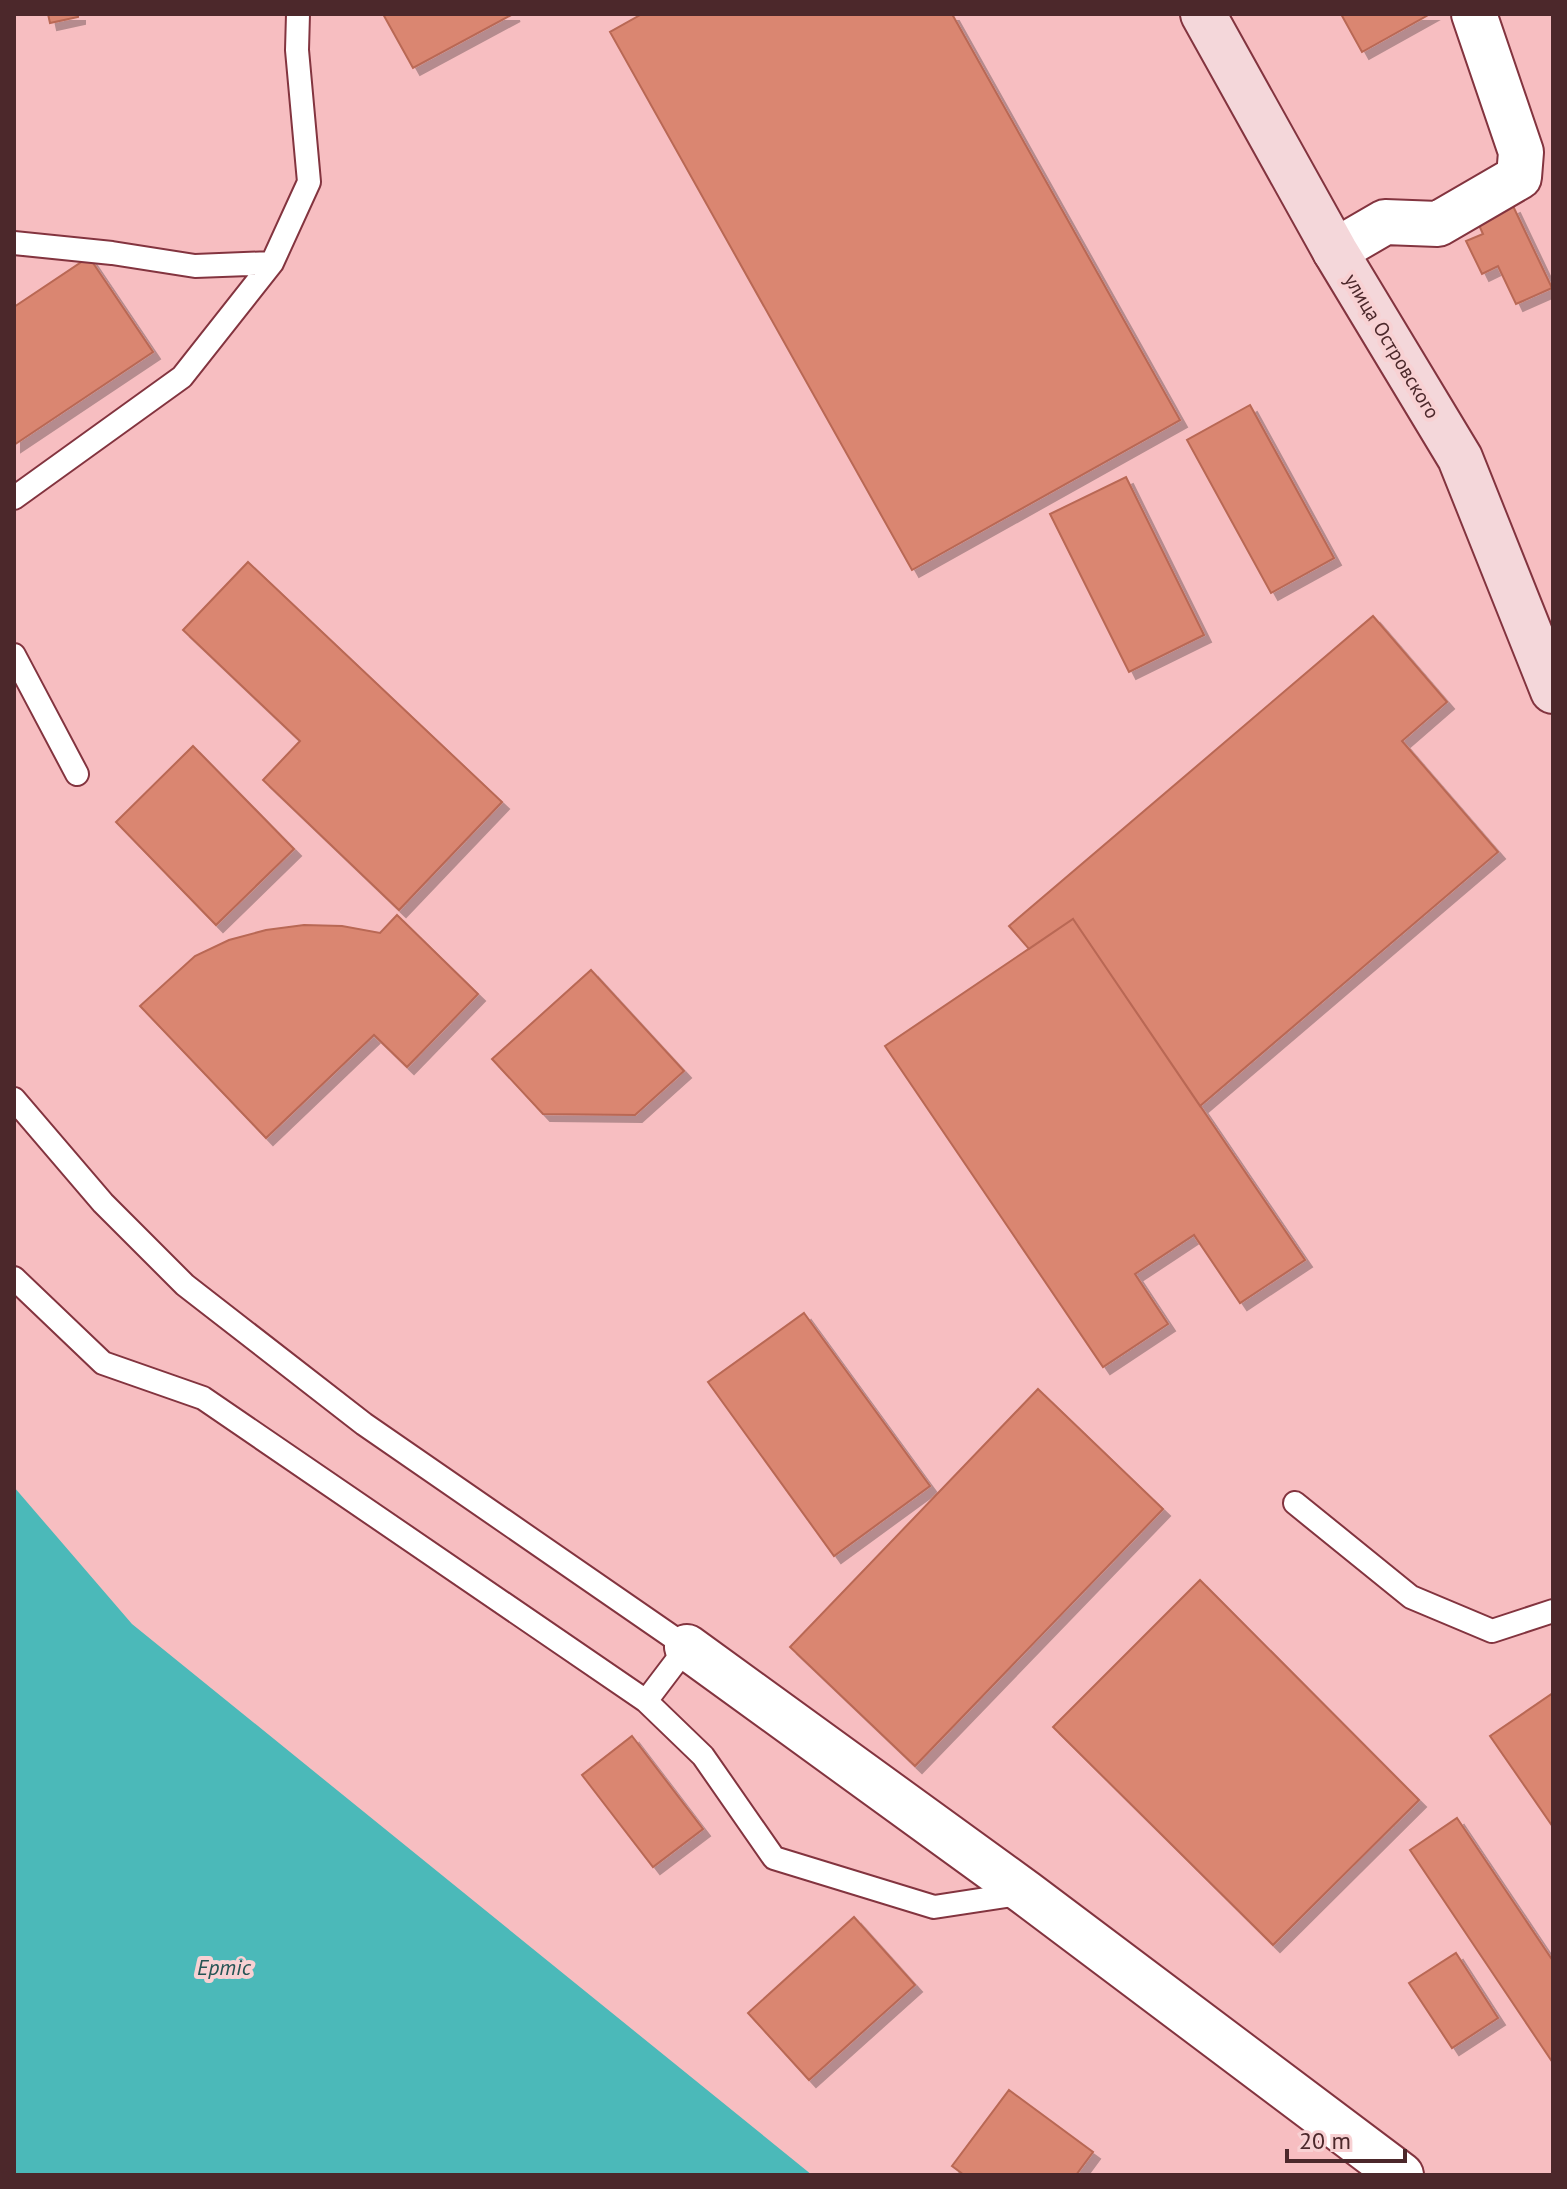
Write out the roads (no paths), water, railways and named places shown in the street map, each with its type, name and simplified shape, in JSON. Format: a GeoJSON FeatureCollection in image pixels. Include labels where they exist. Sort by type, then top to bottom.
{"type":"FeatureCollection","features":[{"type":"Feature","properties":{"kind":"main road","name":"улица Островского"},"geometry":{"type":"LineString","coordinates":[[1203,14],[1335,251],[1460,458],[1553,691]]}},
{"type":"Feature","properties":{"kind":"street"},"geometry":{"type":"LineString","coordinates":[[1335,251],[1385,222],[1438,224],[1519,177],[1521,152],[1474,14]]}},
{"type":"Feature","properties":{"kind":"street"},"geometry":{"type":"LineString","coordinates":[[687,1647],[1026,1893],[1401,2175]]}},
{"type":"Feature","properties":{"kind":"lane"},"geometry":{"type":"LineString","coordinates":[[14,498],[182,377],[272,263],[309,182],[297,50],[298,14]]}},
{"type":"Feature","properties":{"kind":"lane"},"geometry":{"type":"LineString","coordinates":[[14,243],[112,253],[195,266],[272,263]]}},
{"type":"Feature","properties":{"kind":"lane"},"geometry":{"type":"LineString","coordinates":[[14,655],[77,774]]}},
{"type":"Feature","properties":{"kind":"lane"},"geometry":{"type":"LineString","coordinates":[[14,1099],[103,1203],[185,1285],[364,1424],[687,1647],[646,1701]]}},
{"type":"Feature","properties":{"kind":"lane"},"geometry":{"type":"LineString","coordinates":[[14,1278],[103,1363],[203,1398],[646,1701],[703,1756],[774,1858],[934,1907],[1026,1893]]}},
{"type":"Feature","properties":{"kind":"lane"},"geometry":{"type":"LineString","coordinates":[[1295,1503],[1411,1597],[1465,1620],[1492,1631],[1553,1611]]}},
{"type":"Feature","properties":{"kind":"water","name":"Ертіс"},"geometry":{"type":"Polygon","coordinates":[[[14,1487],[132,1624],[812,2175],[14,2175],[14,1487]]]}}]}
